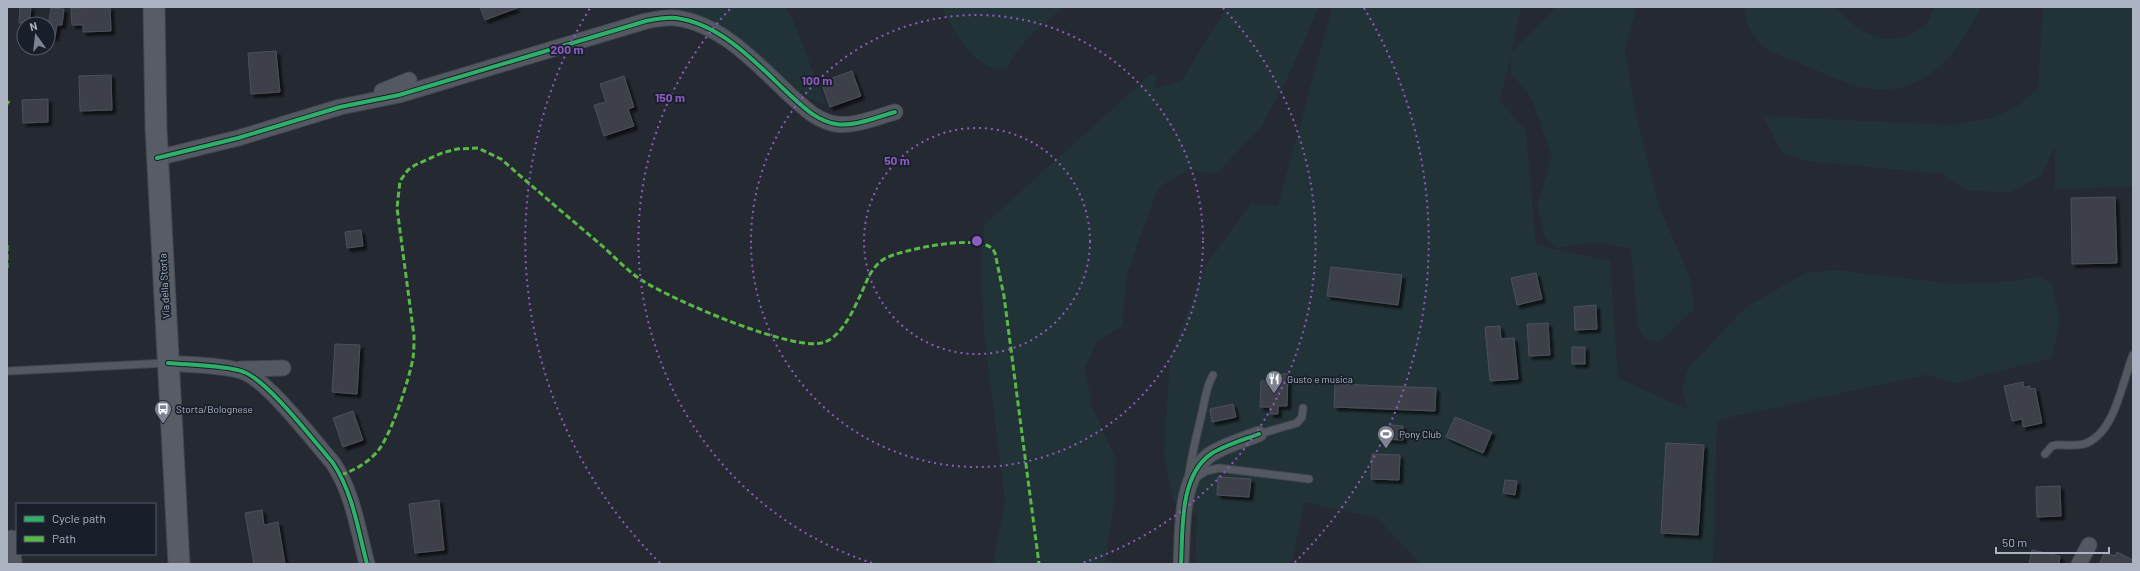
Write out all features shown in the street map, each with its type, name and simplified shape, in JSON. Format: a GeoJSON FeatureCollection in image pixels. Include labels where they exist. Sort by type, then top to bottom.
{"type":"FeatureCollection","features":[{"type":"Feature","properties":{"kind":"main road","name":"Via della Storta"},"geometry":{"type":"LineString","coordinates":[[154,7],[158,158],[179,564]]}},
{"type":"Feature","properties":{"kind":"street"},"geometry":{"type":"LineString","coordinates":[[340,107],[399,95],[460,78],[646,21],[675,18],[697,24],[735,44],[807,110],[823,120],[843,124],[895,112]]}},
{"type":"Feature","properties":{"kind":"street"},"geometry":{"type":"LineString","coordinates":[[158,158],[238,138],[340,107],[409,80]]}},
{"type":"Feature","properties":{"kind":"street"},"geometry":{"type":"LineString","coordinates":[[168,363],[227,369],[283,368]]}},
{"type":"Feature","properties":{"kind":"street"},"geometry":{"type":"LineString","coordinates":[[227,369],[250,375],[265,386],[333,463],[341,475],[349,494],[367,564]]}},
{"type":"Feature","properties":{"kind":"street"},"geometry":{"type":"LineString","coordinates":[[1180,564],[1188,486],[1199,466],[1208,456],[1222,448],[1259,434]]}},
{"type":"Feature","properties":{"kind":"street"},"geometry":{"type":"LineString","coordinates":[[12,538],[14,564]]}},
{"type":"Feature","properties":{"kind":"street"},"geometry":{"type":"LineString","coordinates":[[2079,564],[2089,545]]}},
{"type":"Feature","properties":{"kind":"lane"},"geometry":{"type":"LineString","coordinates":[[2045,454],[2052,446],[2083,444],[2093,440],[2104,429],[2111,419],[2133,355]]}},
{"type":"Feature","properties":{"kind":"lane"},"geometry":{"type":"LineString","coordinates":[[9,371],[168,363]]}},
{"type":"Feature","properties":{"kind":"lane"},"geometry":{"type":"LineString","coordinates":[[1188,486],[1194,441],[1202,412],[1207,384],[1213,375]]}},
{"type":"Feature","properties":{"kind":"lane"},"geometry":{"type":"LineString","coordinates":[[1259,434],[1298,423],[1302,417],[1303,408]]}},
{"type":"Feature","properties":{"kind":"lane"},"geometry":{"type":"LineString","coordinates":[[1188,486],[1206,471],[1219,468],[1309,479]]}},
{"type":"Feature","properties":{"kind":"shaded area"},"geometry":{"type":"Polygon","coordinates":[[[665,7],[785,7],[792,18],[826,105],[810,99],[717,26],[665,7]]]}},
{"type":"Feature","properties":{"kind":"shaded area"},"geometry":{"type":"Polygon","coordinates":[[[941,7],[1064,7],[1024,42],[1007,68],[996,69],[985,65],[967,49],[941,7]]]}},
{"type":"Feature","properties":{"kind":"shaded area"},"geometry":{"type":"Polygon","coordinates":[[[1227,7],[1319,7],[1287,79],[1261,127],[1216,174],[1187,170],[1158,188],[1127,274],[1122,326],[1097,341],[1085,367],[1092,407],[1116,459],[1114,501],[1105,564],[993,564],[1005,500],[984,333],[981,265],[984,225],[1151,74],[1157,76],[1154,89],[1182,80],[1227,7]]]}},
{"type":"Feature","properties":{"kind":"shaded area"},"geometry":{"type":"Polygon","coordinates":[[[1332,7],[1521,7],[1511,53],[1556,7],[1637,7],[1625,48],[1634,106],[1659,206],[1690,278],[1694,309],[1659,342],[1646,339],[1638,327],[1631,249],[1598,242],[1556,248],[1545,237],[1537,206],[1552,157],[1531,97],[1511,73],[1511,54],[1500,101],[1526,131],[1536,245],[1610,261],[1618,378],[1688,410],[1682,390],[1688,368],[1746,307],[1806,273],[1835,270],[1955,284],[2016,281],[2037,276],[2052,283],[2060,320],[2052,358],[1972,378],[1957,384],[1926,375],[1717,420],[1713,564],[1421,564],[1377,518],[1305,502],[1291,564],[1195,564],[1197,514],[1173,501],[1164,454],[1170,357],[1205,266],[1251,204],[1278,206],[1332,7]]]}},
{"type":"Feature","properties":{"kind":"shaded area"},"geometry":{"type":"Polygon","coordinates":[[[1744,7],[1836,7],[1845,17],[1865,32],[1877,37],[1888,39],[1900,38],[1912,34],[1924,26],[1929,20],[1935,7],[1981,7],[1953,52],[1935,70],[1912,84],[1897,88],[1882,89],[1853,85],[1775,54],[1760,43],[1753,34],[1748,24],[1744,7]]]}},
{"type":"Feature","properties":{"kind":"shaded area"},"geometry":{"type":"Polygon","coordinates":[[[2043,7],[2133,7],[2133,186],[2055,190],[2055,146],[2041,176],[2010,193],[1966,190],[1942,174],[1806,161],[1782,153],[1763,116],[1952,125],[1995,117],[2019,105],[2038,89],[2043,7]]]}},
{"type":"Feature","properties":{"kind":"building"},"geometry":{"type":"Polygon","coordinates":[[[20,7],[31,7],[30,16],[19,16],[20,7]]]}},
{"type":"Feature","properties":{"kind":"building"},"geometry":{"type":"Polygon","coordinates":[[[110,7],[111,31],[83,32],[83,25],[72,25],[71,8],[110,7]]]}},
{"type":"Feature","properties":{"kind":"building"},"geometry":{"type":"Polygon","coordinates":[[[480,7],[516,7],[517,8],[485,20],[480,7]]]}},
{"type":"Feature","properties":{"kind":"building"},"geometry":{"type":"Polygon","coordinates":[[[51,8],[64,9],[62,25],[57,25],[56,31],[56,16],[50,16],[51,8]]]}},
{"type":"Feature","properties":{"kind":"building"},"geometry":{"type":"Polygon","coordinates":[[[276,51],[280,92],[251,94],[248,53],[276,51]]]}},
{"type":"Feature","properties":{"kind":"building"},"geometry":{"type":"Polygon","coordinates":[[[852,71],[861,96],[830,107],[821,82],[852,71]]]}},
{"type":"Feature","properties":{"kind":"building"},"geometry":{"type":"Polygon","coordinates":[[[111,75],[112,110],[80,111],[79,76],[111,75]]]}},
{"type":"Feature","properties":{"kind":"building"},"geometry":{"type":"Polygon","coordinates":[[[624,76],[634,107],[628,109],[634,126],[604,136],[594,105],[606,102],[600,84],[624,76]]]}},
{"type":"Feature","properties":{"kind":"building"},"geometry":{"type":"Polygon","coordinates":[[[48,99],[48,122],[23,123],[22,100],[48,99]]]}},
{"type":"Feature","properties":{"kind":"building"},"geometry":{"type":"Polygon","coordinates":[[[2115,197],[2117,263],[2072,264],[2071,198],[2115,197]]]}},
{"type":"Feature","properties":{"kind":"building"},"geometry":{"type":"Polygon","coordinates":[[[361,230],[363,246],[347,248],[345,232],[361,230]]]}},
{"type":"Feature","properties":{"kind":"building"},"geometry":{"type":"Polygon","coordinates":[[[1331,267],[1402,275],[1398,305],[1327,296],[1331,267]]]}},
{"type":"Feature","properties":{"kind":"building"},"geometry":{"type":"Polygon","coordinates":[[[1536,273],[1542,299],[1517,305],[1511,278],[1536,273]]]}},
{"type":"Feature","properties":{"kind":"building"},"geometry":{"type":"Polygon","coordinates":[[[1596,305],[1597,329],[1575,330],[1574,307],[1596,305]]]}},
{"type":"Feature","properties":{"kind":"building"},"geometry":{"type":"Polygon","coordinates":[[[1548,323],[1550,355],[1529,356],[1527,324],[1548,323]]]}},
{"type":"Feature","properties":{"kind":"building"},"geometry":{"type":"Polygon","coordinates":[[[1500,326],[1501,339],[1514,338],[1518,379],[1490,381],[1485,327],[1500,326]]]}},
{"type":"Feature","properties":{"kind":"building"},"geometry":{"type":"Polygon","coordinates":[[[335,344],[360,345],[357,394],[332,392],[335,344]]]}},
{"type":"Feature","properties":{"kind":"building"},"geometry":{"type":"Polygon","coordinates":[[[1572,347],[1585,347],[1585,364],[1572,364],[1572,347]]]}},
{"type":"Feature","properties":{"kind":"building","name":"Gusto e musica"},"geometry":{"type":"Polygon","coordinates":[[[1274,374],[1288,374],[1287,406],[1278,406],[1278,414],[1270,414],[1270,407],[1260,407],[1261,381],[1273,381],[1274,374]]]}},
{"type":"Feature","properties":{"kind":"building"},"geometry":{"type":"Polygon","coordinates":[[[2023,382],[2024,387],[2030,386],[2030,389],[2035,388],[2042,423],[2023,427],[2022,419],[2012,421],[2004,386],[2023,382]]]}},
{"type":"Feature","properties":{"kind":"building"},"geometry":{"type":"Polygon","coordinates":[[[1335,384],[1436,388],[1435,411],[1334,407],[1335,384]]]}},
{"type":"Feature","properties":{"kind":"building"},"geometry":{"type":"Polygon","coordinates":[[[1233,404],[1236,417],[1212,422],[1210,409],[1233,404]]]}},
{"type":"Feature","properties":{"kind":"building"},"geometry":{"type":"Polygon","coordinates":[[[353,411],[363,440],[343,447],[333,418],[353,411]]]}},
{"type":"Feature","properties":{"kind":"building"},"geometry":{"type":"Polygon","coordinates":[[[1455,417],[1492,432],[1483,453],[1446,437],[1455,417]]]}},
{"type":"Feature","properties":{"kind":"building"},"geometry":{"type":"Polygon","coordinates":[[[1390,425],[1403,426],[1403,440],[1378,439],[1378,432],[1390,433],[1390,425]]]}},
{"type":"Feature","properties":{"kind":"building"},"geometry":{"type":"Polygon","coordinates":[[[1666,443],[1704,445],[1698,535],[1661,533],[1666,443]]]}},
{"type":"Feature","properties":{"kind":"building"},"geometry":{"type":"Polygon","coordinates":[[[1372,454],[1400,455],[1399,480],[1371,479],[1372,454]]]}},
{"type":"Feature","properties":{"kind":"building"},"geometry":{"type":"Polygon","coordinates":[[[1218,477],[1251,479],[1249,497],[1217,495],[1218,477]]]}},
{"type":"Feature","properties":{"kind":"building"},"geometry":{"type":"Polygon","coordinates":[[[1505,480],[1517,481],[1515,495],[1503,493],[1505,480]]]}},
{"type":"Feature","properties":{"kind":"building"},"geometry":{"type":"Polygon","coordinates":[[[2060,486],[2061,516],[2037,517],[2036,487],[2060,486]]]}},
{"type":"Feature","properties":{"kind":"building"},"geometry":{"type":"Polygon","coordinates":[[[439,500],[444,550],[415,553],[409,504],[439,500]]]}},
{"type":"Feature","properties":{"kind":"building"},"geometry":{"type":"Polygon","coordinates":[[[262,510],[264,525],[278,522],[285,564],[254,564],[245,513],[262,510]]]}},
{"type":"Feature","properties":{"kind":"building"},"geometry":{"type":"Polygon","coordinates":[[[2032,550],[2060,556],[2059,564],[2029,564],[2032,550]]]}},
{"type":"Feature","properties":{"kind":"building"},"geometry":{"type":"Polygon","coordinates":[[[2105,552],[2115,556],[2117,552],[2133,560],[2133,564],[2099,564],[2105,552]]]}},
{"type":"Feature","properties":{"kind":"marked path"},"geometry":{"type":"LineString","coordinates":[[341,475],[365,463],[377,452],[382,444],[388,434],[399,407],[408,380],[413,358],[414,336],[397,208],[400,181],[408,170],[415,165],[442,153],[457,149],[478,148],[501,159],[600,244],[626,269],[643,281],[679,300],[734,323],[788,340],[810,344],[825,342],[833,338],[846,323],[852,313],[872,271],[886,258],[907,251],[951,243],[977,243],[991,247],[995,253],[1004,296],[1039,564]]}},
{"type":"Feature","properties":{"kind":"marked path"},"geometry":{"type":"LineString","coordinates":[[7,245],[7,268]]}},
{"type":"Feature","properties":{"kind":"cycle path"},"geometry":{"type":"LineString","coordinates":[[157,158],[238,138],[340,107],[399,95],[646,21],[665,18],[676,18],[693,22],[709,28],[724,37],[752,59],[805,109],[823,120],[843,125],[866,121],[895,112]]}},
{"type":"Feature","properties":{"kind":"cycle path"},"geometry":{"type":"LineString","coordinates":[[168,363],[217,367],[244,372],[266,387],[278,399],[333,463],[340,475],[354,512],[367,564]]}},
{"type":"Feature","properties":{"kind":"cycle path"},"geometry":{"type":"LineString","coordinates":[[1181,564],[1185,504],[1193,476],[1201,464],[1211,454],[1228,445],[1259,434]]}},
{"type":"Feature","properties":{"kind":"place","name":"Gusto e musica"},"geometry":{"type":"Point","coordinates":[1274,394]}},
{"type":"Feature","properties":{"kind":"place","name":"Storta/Bolognese"},"geometry":{"type":"Point","coordinates":[163,424]}},
{"type":"Feature","properties":{"kind":"place","name":"Pony Club"},"geometry":{"type":"Point","coordinates":[1386,449]}}]}
